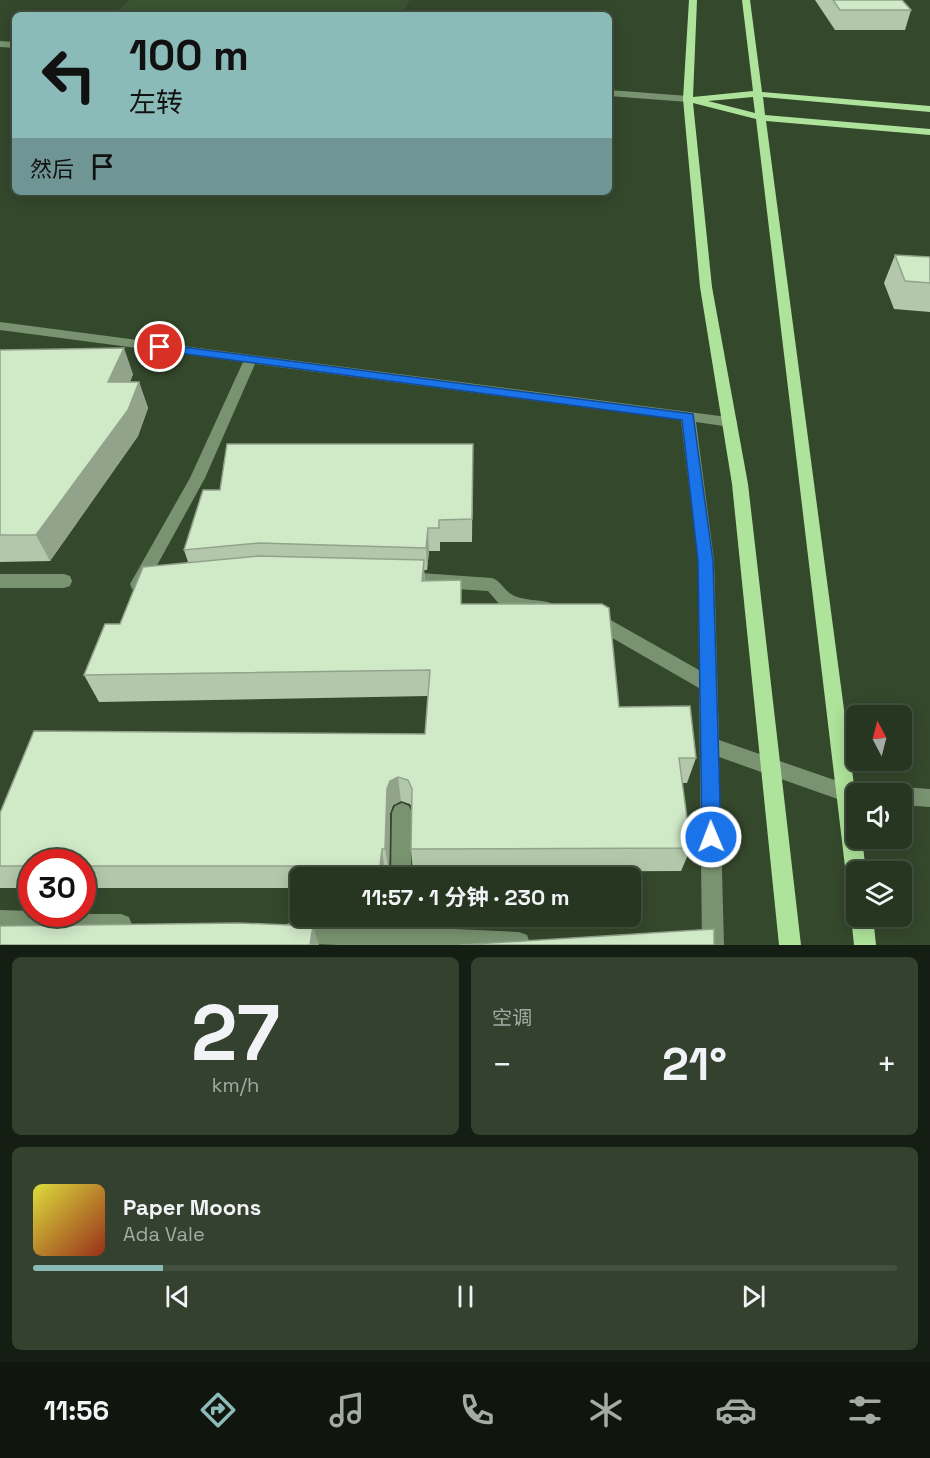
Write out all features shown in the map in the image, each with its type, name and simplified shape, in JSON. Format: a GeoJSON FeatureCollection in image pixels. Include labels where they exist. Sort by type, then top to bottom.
{"type":"FeatureCollection","features":[{"type":"Feature","properties":{"kind":"main road"},"geometry":{"type":"LineString","coordinates":[[693,0],[688,99],[706,287],[740,484],[790,945]]}},
{"type":"Feature","properties":{"kind":"main road"},"geometry":{"type":"LineString","coordinates":[[746,0],[759,117],[850,783]]}},
{"type":"Feature","properties":{"kind":"main road"},"geometry":{"type":"LineString","coordinates":[[688,99],[756,94],[930,109]]}},
{"type":"Feature","properties":{"kind":"main road"},"geometry":{"type":"LineString","coordinates":[[688,99],[759,117],[930,132]]}},
{"type":"Feature","properties":{"kind":"main road"},"geometry":{"type":"LineString","coordinates":[[863,927],[865,945]]}},
{"type":"Feature","properties":{"kind":"street"},"geometry":{"type":"LineString","coordinates":[[612,93],[688,99]]}},
{"type":"Feature","properties":{"kind":"street"},"geometry":{"type":"LineString","coordinates":[[0,326],[729,422]]}},
{"type":"Feature","properties":{"kind":"street"},"geometry":{"type":"LineString","coordinates":[[160,585],[136,587],[197,478],[251,359]]}},
{"type":"Feature","properties":{"kind":"street"},"geometry":{"type":"LineString","coordinates":[[688,417],[706,561],[713,945]]}},
{"type":"Feature","properties":{"kind":"street"},"geometry":{"type":"LineString","coordinates":[[389,578],[492,585],[507,601],[589,616],[708,684]]}},
{"type":"Feature","properties":{"kind":"street"},"geometry":{"type":"LineString","coordinates":[[0,581],[64,581]]}},
{"type":"Feature","properties":{"kind":"street"},"geometry":{"type":"LineString","coordinates":[[710,745],[771,769],[846,792]]}},
{"type":"Feature","properties":{"kind":"street"},"geometry":{"type":"LineString","coordinates":[[912,797],[930,798]]}},
{"type":"Feature","properties":{"kind":"street"},"geometry":{"type":"LineString","coordinates":[[401,867],[402,813]]}},
{"type":"Feature","properties":{"kind":"street"},"geometry":{"type":"LineString","coordinates":[[0,921],[142,926]]}},
{"type":"Feature","properties":{"kind":"street"},"geometry":{"type":"LineString","coordinates":[[273,931],[332,939],[400,927],[534,944]]}},
{"type":"Feature","properties":{"kind":"shaded area"},"geometry":{"type":"Polygon","coordinates":[[[129,0],[410,0],[403,12],[117,12],[129,0]]]}},
{"type":"Feature","properties":{"kind":"building"},"geometry":{"type":"Polygon","coordinates":[[[833,0],[902,0],[911,10],[840,10],[833,0]]]}},
{"type":"Feature","properties":{"kind":"building"},"geometry":{"type":"Polygon","coordinates":[[[895,255],[930,257],[930,283],[905,281],[895,255]]]}},
{"type":"Feature","properties":{"kind":"building"},"geometry":{"type":"Polygon","coordinates":[[[124,348],[108,382],[139,382],[128,410],[36,535],[0,535],[0,350],[124,348]]]}},
{"type":"Feature","properties":{"kind":"building"},"geometry":{"type":"Polygon","coordinates":[[[227,444],[473,444],[472,519],[439,520],[439,528],[428,528],[426,548],[259,543],[184,550],[203,490],[220,490],[227,444]]]}},
{"type":"Feature","properties":{"kind":"building"},"geometry":{"type":"Polygon","coordinates":[[[258,556],[424,560],[422,581],[461,580],[461,604],[602,604],[609,608],[619,707],[690,706],[696,758],[679,758],[691,848],[411,849],[412,789],[408,780],[398,777],[390,781],[387,789],[385,849],[382,849],[380,866],[96,866],[96,849],[18,849],[18,866],[0,866],[0,813],[34,731],[425,734],[430,670],[84,675],[105,624],[120,624],[143,567],[258,556]]]}},
{"type":"Feature","properties":{"kind":"building"},"geometry":{"type":"Polygon","coordinates":[[[239,923],[313,927],[310,945],[0,945],[0,926],[96,927],[96,925],[239,923]]]}},
{"type":"Feature","properties":{"kind":"building"},"geometry":{"type":"Polygon","coordinates":[[[714,929],[714,945],[460,945],[714,929]]]}},
{"type":"Feature","properties":{"kind":"route"},"geometry":{"type":"LineString","coordinates":[[160,347],[688,417],[706,561],[711,837]]}}]}
